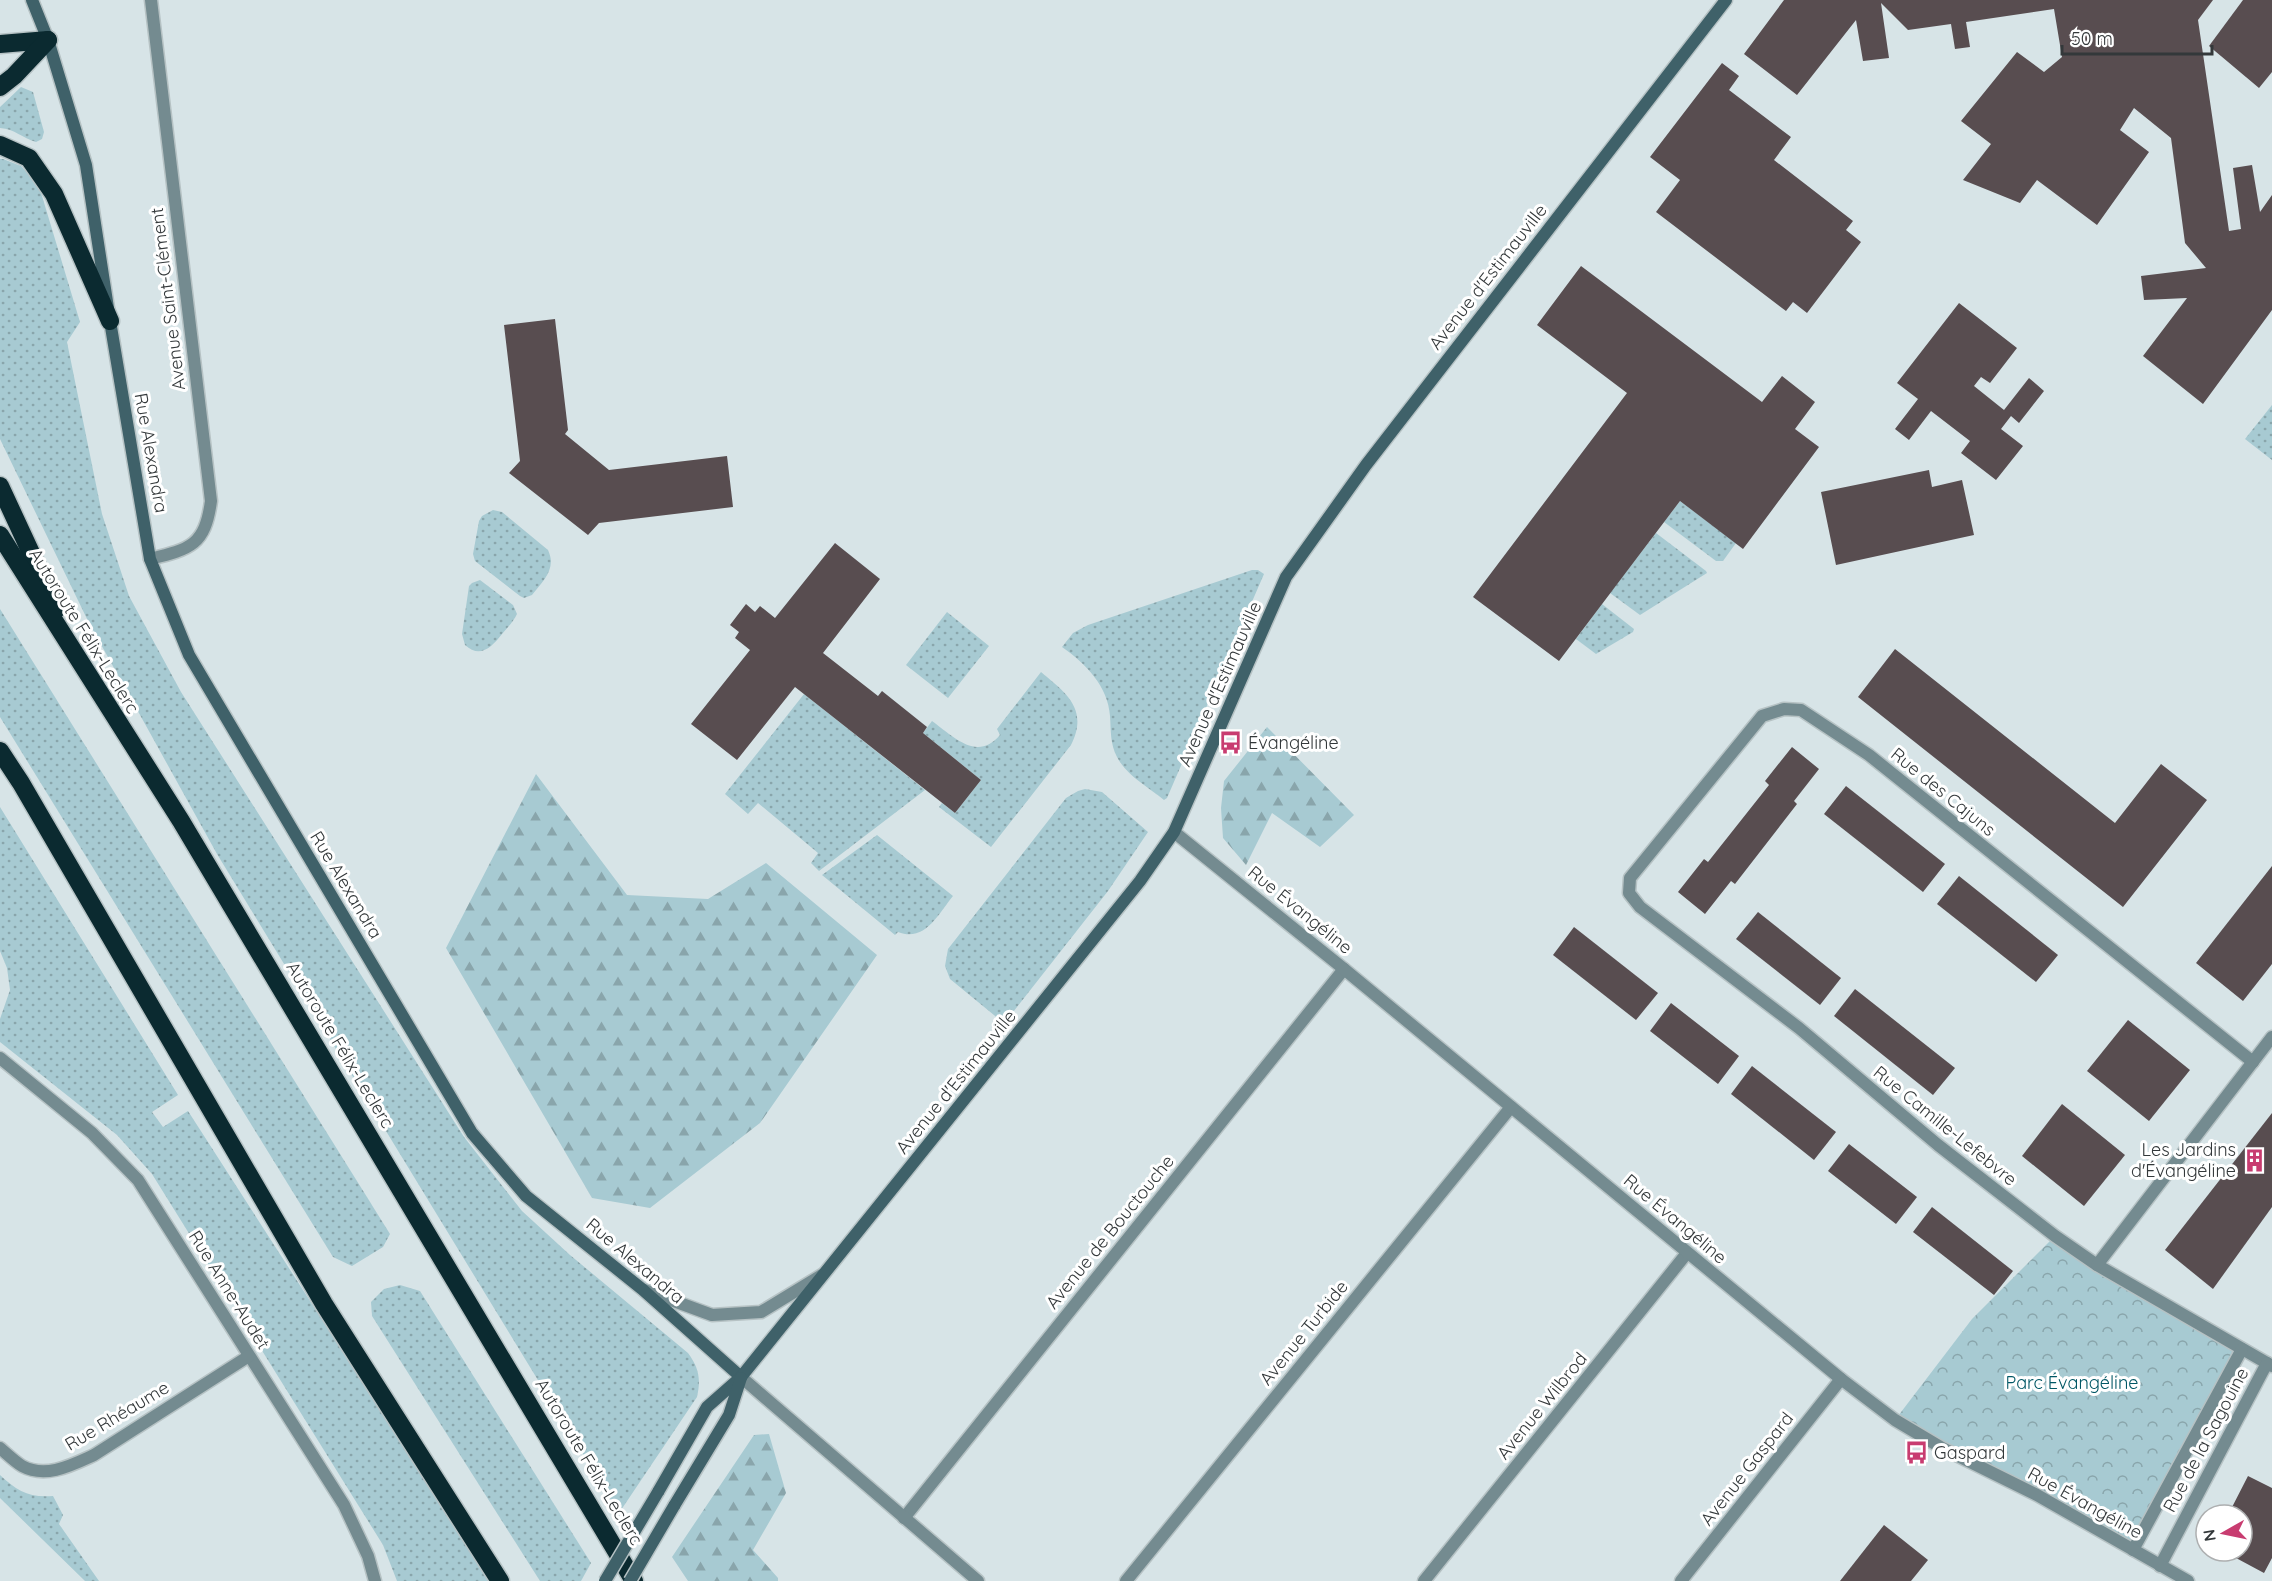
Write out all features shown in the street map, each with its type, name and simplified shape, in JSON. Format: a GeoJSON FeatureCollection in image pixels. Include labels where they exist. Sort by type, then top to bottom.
{"type":"FeatureCollection","features":[{"type":"Feature","properties":{"kind":"highway"},"geometry":{"type":"LineString","coordinates":[[0,44],[48,40]]}},
{"type":"Feature","properties":{"kind":"highway"},"geometry":{"type":"LineString","coordinates":[[0,87],[14,76],[48,40]]}},
{"type":"Feature","properties":{"kind":"highway"},"geometry":{"type":"LineString","coordinates":[[0,145],[29,158],[54,194],[110,321]]}},
{"type":"Feature","properties":{"kind":"highway"},"geometry":{"type":"LineString","coordinates":[[0,486],[89,679]]}},
{"type":"Feature","properties":{"kind":"highway","name":"Autoroute Félix-Leclerc"},"geometry":{"type":"LineString","coordinates":[[0,536],[181,821],[634,1581]]}},
{"type":"Feature","properties":{"kind":"highway"},"geometry":{"type":"LineString","coordinates":[[0,751],[21,783],[324,1304],[500,1581]]}},
{"type":"Feature","properties":{"kind":"main road","name":"Rue Alexandra"},"geometry":{"type":"LineString","coordinates":[[32,0],[48,40],[86,165],[150,559],[189,655],[472,1133],[526,1197],[642,1289],[741,1377]]}},
{"type":"Feature","properties":{"kind":"main road","name":"Avenue d'Estimauville"},"geometry":{"type":"LineString","coordinates":[[605,1581],[707,1407],[741,1377],[1140,881],[1174,832],[1286,577],[1366,465],[1726,0]]}},
{"type":"Feature","properties":{"kind":"main road","name":"Avenue d'Estimauville"},"geometry":{"type":"LineString","coordinates":[[630,1581],[729,1415],[741,1377]]}},
{"type":"Feature","properties":{"kind":"street","name":"Avenue Saint-Clément"},"geometry":{"type":"LineString","coordinates":[[150,559],[181,552],[199,539],[208,522],[211,501],[151,0]]}},
{"type":"Feature","properties":{"kind":"street","name":"Rue des Cajuns"},"geometry":{"type":"LineString","coordinates":[[1629,878],[1762,716],[1784,709],[1801,710],[1869,755],[2253,1062]]}},
{"type":"Feature","properties":{"kind":"street","name":"Rue Évangéline"},"geometry":{"type":"LineString","coordinates":[[1174,832],[1344,969],[1841,1379],[1895,1420],[1933,1443],[2037,1495],[2188,1581]]}},
{"type":"Feature","properties":{"kind":"street","name":"Rue Camille-Lefebvre"},"geometry":{"type":"LineString","coordinates":[[1629,878],[1629,892],[1640,907],[1799,1028],[1938,1145],[2055,1236],[2097,1264],[2270,1365]]}},
{"type":"Feature","properties":{"kind":"street","name":"Avenue de Bouctouche"},"geometry":{"type":"LineString","coordinates":[[904,1518],[1344,969]]}},
{"type":"Feature","properties":{"kind":"street"},"geometry":{"type":"LineString","coordinates":[[2097,1264],[2272,1037]]}},
{"type":"Feature","properties":{"kind":"street","name":"Rue Anne-Audet"},"geometry":{"type":"LineString","coordinates":[[0,1058],[92,1133],[138,1180],[344,1505],[368,1556],[375,1581]]}},
{"type":"Feature","properties":{"kind":"street","name":"Avenue Turbide"},"geometry":{"type":"LineString","coordinates":[[1126,1581],[1511,1107]]}},
{"type":"Feature","properties":{"kind":"street","name":"Avenue Wilbrod"},"geometry":{"type":"LineString","coordinates":[[1424,1581],[1687,1253]]}},
{"type":"Feature","properties":{"kind":"street"},"geometry":{"type":"LineString","coordinates":[[642,1289],[712,1315],[761,1312],[826,1273]]}},
{"type":"Feature","properties":{"kind":"street","name":"Rue de la Sagouine"},"geometry":{"type":"LineString","coordinates":[[2133,1550],[2242,1349]]}},
{"type":"Feature","properties":{"kind":"street","name":"Rue Rhéaume"},"geometry":{"type":"LineString","coordinates":[[0,1448],[23,1466],[44,1473],[69,1466],[94,1455],[249,1356]]}},
{"type":"Feature","properties":{"kind":"street","name":"Rue de la Sagouine"},"geometry":{"type":"LineString","coordinates":[[2160,1566],[2270,1365]]}},
{"type":"Feature","properties":{"kind":"street","name":"Rue Alexandra"},"geometry":{"type":"LineString","coordinates":[[741,1377],[978,1581]]}},
{"type":"Feature","properties":{"kind":"street","name":"Avenue Gaspard"},"geometry":{"type":"LineString","coordinates":[[1681,1581],[1841,1379]]}},
{"type":"Feature","properties":{"kind":"green space"},"geometry":{"type":"Polygon","coordinates":[[[21,87],[33,92],[44,132],[42,139],[36,142],[0,128],[0,107],[21,87]]]}},
{"type":"Feature","properties":{"kind":"green space"},"geometry":{"type":"Polygon","coordinates":[[[0,159],[21,166],[39,186],[80,322],[67,342],[102,514],[129,596],[181,692],[464,1137],[522,1211],[570,1255],[688,1353],[695,1364],[699,1379],[697,1397],[619,1513],[217,854],[88,621],[0,439],[0,159]]]}},
{"type":"Feature","properties":{"kind":"green space"},"geometry":{"type":"Polygon","coordinates":[[[2272,405],[2272,460],[2245,439],[2272,405]]]}},
{"type":"Feature","properties":{"kind":"green space"},"geometry":{"type":"Polygon","coordinates":[[[1680,501],[1736,543],[1723,561],[1716,561],[1664,522],[1680,501]]]}},
{"type":"Feature","properties":{"kind":"green space"},"geometry":{"type":"Polygon","coordinates":[[[493,510],[502,512],[548,550],[550,569],[532,595],[524,598],[520,596],[475,561],[473,554],[479,521],[482,516],[493,510]]]}},
{"type":"Feature","properties":{"kind":"green space"},"geometry":{"type":"Polygon","coordinates":[[[1656,533],[1707,573],[1640,615],[1610,593],[1656,533]]]}},
{"type":"Feature","properties":{"kind":"green space"},"geometry":{"type":"Polygon","coordinates":[[[1252,570],[1258,570],[1264,574],[1167,798],[1164,800],[1132,775],[1117,757],[1111,737],[1108,705],[1100,685],[1087,668],[1062,647],[1073,633],[1088,625],[1252,570]]]}},
{"type":"Feature","properties":{"kind":"green space"},"geometry":{"type":"Polygon","coordinates":[[[480,580],[513,605],[517,614],[490,647],[476,651],[465,645],[462,634],[469,586],[480,580]]]}},
{"type":"Feature","properties":{"kind":"green space"},"geometry":{"type":"Polygon","coordinates":[[[1602,604],[1634,629],[1633,632],[1596,654],[1576,639],[1602,604]]]}},
{"type":"Feature","properties":{"kind":"green space"},"geometry":{"type":"Polygon","coordinates":[[[0,609],[390,1234],[383,1247],[352,1266],[333,1257],[0,717],[0,609]]]}},
{"type":"Feature","properties":{"kind":"green space"},"geometry":{"type":"Polygon","coordinates":[[[947,612],[989,646],[948,698],[906,665],[947,612]]]}},
{"type":"Feature","properties":{"kind":"green space"},"geometry":{"type":"Polygon","coordinates":[[[1041,672],[1059,687],[1072,703],[1076,712],[1076,732],[1071,745],[991,847],[939,807],[942,803],[955,813],[981,780],[923,733],[932,721],[957,740],[974,747],[991,743],[1000,735],[997,729],[1041,672]]]}},
{"type":"Feature","properties":{"kind":"green space"},"geometry":{"type":"Polygon","coordinates":[[[804,694],[925,790],[819,871],[811,863],[818,853],[758,803],[748,814],[725,794],[804,694]]]}},
{"type":"Feature","properties":{"kind":"green space"},"geometry":{"type":"Polygon","coordinates":[[[1267,727],[1354,815],[1320,847],[1272,813],[1246,865],[1223,838],[1221,808],[1224,781],[1267,727]]]}},
{"type":"Feature","properties":{"kind":"green space"},"geometry":{"type":"Polygon","coordinates":[[[536,774],[627,895],[708,899],[766,863],[877,955],[760,1123],[650,1208],[592,1198],[446,948],[536,774]]]}},
{"type":"Feature","properties":{"kind":"green space"},"geometry":{"type":"Polygon","coordinates":[[[1085,789],[1102,792],[1148,832],[1108,891],[1010,1016],[1004,1016],[1000,1020],[950,979],[945,966],[948,949],[1066,798],[1085,789]]]}},
{"type":"Feature","properties":{"kind":"green space"},"geometry":{"type":"Polygon","coordinates":[[[0,807],[178,1095],[152,1112],[163,1127],[188,1111],[490,1581],[397,1581],[383,1545],[152,1174],[117,1135],[0,1042],[0,1019],[10,990],[7,968],[0,951],[0,807]]]}},
{"type":"Feature","properties":{"kind":"green space"},"geometry":{"type":"Polygon","coordinates":[[[877,835],[953,896],[937,918],[924,930],[908,934],[898,932],[895,935],[822,875],[877,835]]]}},
{"type":"Feature","properties":{"kind":"green space","name":"Parc Évangéline"},"geometry":{"type":"Polygon","coordinates":[[[2055,1236],[2242,1349],[2133,1550],[1895,1420],[1972,1319],[2055,1236]]]}},
{"type":"Feature","properties":{"kind":"green space"},"geometry":{"type":"Polygon","coordinates":[[[400,1285],[420,1291],[591,1563],[581,1581],[540,1581],[372,1316],[371,1302],[384,1289],[400,1285]]]}},
{"type":"Feature","properties":{"kind":"green space"},"geometry":{"type":"Polygon","coordinates":[[[769,1434],[786,1493],[753,1550],[778,1578],[778,1581],[688,1581],[672,1557],[754,1435],[769,1434]]]}},
{"type":"Feature","properties":{"kind":"green space"},"geometry":{"type":"Polygon","coordinates":[[[0,1475],[24,1492],[37,1496],[53,1496],[63,1515],[59,1524],[99,1581],[85,1581],[0,1498],[0,1475]]]}},
{"type":"Feature","properties":{"kind":"building"},"geometry":{"type":"Polygon","coordinates":[[[1784,0],[2213,0],[2198,20],[2229,231],[2241,229],[2233,168],[2252,165],[2260,212],[2272,195],[2272,310],[2203,404],[2143,356],[2187,298],[2144,300],[2141,276],[2206,268],[2185,243],[2171,138],[2134,108],[2120,130],[2149,152],[2097,225],[2037,180],[2020,203],[1963,180],[1991,144],[1961,121],[2017,52],[2044,72],[2062,57],[2054,9],[1966,22],[1970,47],[1955,49],[1951,24],[1908,30],[1881,3],[1889,58],[1863,61],[1856,20],[1797,95],[1744,54],[1784,0]]]}},
{"type":"Feature","properties":{"kind":"building"},"geometry":{"type":"Polygon","coordinates":[[[2243,0],[2272,0],[2272,72],[2259,88],[2209,46],[2243,0]]]}},
{"type":"Feature","properties":{"kind":"building"},"geometry":{"type":"Polygon","coordinates":[[[1722,63],[1739,76],[1729,90],[1791,137],[1774,160],[1853,221],[1846,230],[1861,242],[1807,313],[1793,302],[1786,311],[1656,212],[1680,180],[1650,157],[1722,63]]]}},
{"type":"Feature","properties":{"kind":"building"},"geometry":{"type":"Polygon","coordinates":[[[1581,266],[1762,402],[1782,376],[1815,402],[1795,429],[1819,447],[1743,549],[1680,501],[1559,661],[1473,597],[1627,393],[1537,325],[1581,266]]]}},
{"type":"Feature","properties":{"kind":"building"},"geometry":{"type":"Polygon","coordinates":[[[1959,303],[2017,348],[1990,383],[1981,377],[1974,386],[2004,410],[2029,378],[2044,391],[2019,423],[2011,416],[2001,429],[2023,446],[1996,480],[1961,453],[1970,441],[1931,411],[1909,440],[1895,429],[1918,399],[1897,383],[1959,303]]]}},
{"type":"Feature","properties":{"kind":"building"},"geometry":{"type":"Polygon","coordinates":[[[555,319],[568,430],[565,434],[609,470],[727,456],[733,507],[599,523],[588,535],[509,473],[520,461],[504,325],[555,319]]]}},
{"type":"Feature","properties":{"kind":"building"},"geometry":{"type":"Polygon","coordinates":[[[1929,470],[1932,487],[1962,480],[1974,535],[1836,565],[1821,492],[1929,470]]]}},
{"type":"Feature","properties":{"kind":"building"},"geometry":{"type":"Polygon","coordinates":[[[835,543],[880,579],[823,653],[878,696],[882,691],[927,727],[923,733],[981,780],[955,813],[795,687],[737,760],[691,724],[750,650],[735,638],[739,632],[730,625],[746,604],[755,612],[760,606],[775,618],[835,543]]]}},
{"type":"Feature","properties":{"kind":"building"},"geometry":{"type":"Polygon","coordinates":[[[1895,649],[2115,823],[2161,764],[2207,800],[2123,907],[1858,697],[1895,649]]]}},
{"type":"Feature","properties":{"kind":"building"},"geometry":{"type":"Polygon","coordinates":[[[1792,747],[1819,769],[1794,801],[1797,804],[1735,884],[1731,881],[1705,914],[1678,892],[1704,859],[1708,862],[1769,785],[1765,781],[1792,747]]]}},
{"type":"Feature","properties":{"kind":"building"},"geometry":{"type":"Polygon","coordinates":[[[1846,786],[1945,864],[1923,892],[1824,814],[1846,786]]]}},
{"type":"Feature","properties":{"kind":"building"},"geometry":{"type":"Polygon","coordinates":[[[2272,866],[2272,964],[2243,1001],[2196,963],[2272,866]]]}},
{"type":"Feature","properties":{"kind":"building"},"geometry":{"type":"Polygon","coordinates":[[[1959,876],[2058,955],[2036,982],[1937,904],[1959,876]]]}},
{"type":"Feature","properties":{"kind":"building"},"geometry":{"type":"Polygon","coordinates":[[[1758,912],[1841,978],[1820,1005],[1736,939],[1758,912]]]}},
{"type":"Feature","properties":{"kind":"building"},"geometry":{"type":"Polygon","coordinates":[[[1574,927],[1658,993],[1636,1020],[1553,955],[1574,927]]]}},
{"type":"Feature","properties":{"kind":"building"},"geometry":{"type":"Polygon","coordinates":[[[1855,989],[1955,1068],[1933,1095],[1834,1016],[1855,989]]]}},
{"type":"Feature","properties":{"kind":"building"},"geometry":{"type":"Polygon","coordinates":[[[1671,1003],[1739,1056],[1718,1084],[1650,1031],[1671,1003]]]}},
{"type":"Feature","properties":{"kind":"building"},"geometry":{"type":"Polygon","coordinates":[[[2128,1020],[2190,1070],[2149,1121],[2087,1071],[2128,1020]]]}},
{"type":"Feature","properties":{"kind":"building"},"geometry":{"type":"Polygon","coordinates":[[[1752,1066],[1836,1132],[1814,1160],[1731,1094],[1752,1066]]]}},
{"type":"Feature","properties":{"kind":"building"},"geometry":{"type":"Polygon","coordinates":[[[2062,1104],[2125,1155],[2084,1206],[2022,1156],[2062,1104]]]}},
{"type":"Feature","properties":{"kind":"building","name":"Les Jardins d'Évangéline"},"geometry":{"type":"Polygon","coordinates":[[[2272,1113],[2272,1207],[2213,1289],[2165,1250],[2272,1113]]]}},
{"type":"Feature","properties":{"kind":"building"},"geometry":{"type":"Polygon","coordinates":[[[1849,1144],[1917,1197],[1896,1224],[1828,1171],[1849,1144]]]}},
{"type":"Feature","properties":{"kind":"building"},"geometry":{"type":"Polygon","coordinates":[[[1932,1207],[2013,1271],[1994,1295],[1913,1232],[1932,1207]]]}},
{"type":"Feature","properties":{"kind":"building"},"geometry":{"type":"Polygon","coordinates":[[[2248,1476],[2272,1488],[2272,1558],[2264,1573],[2245,1563],[2254,1563],[2254,1503],[2234,1503],[2248,1476]]]}},
{"type":"Feature","properties":{"kind":"building"},"geometry":{"type":"Polygon","coordinates":[[[1884,1525],[1928,1560],[1911,1581],[1840,1581],[1884,1525]]]}},
{"type":"Feature","properties":{"kind":"place","name":"Évangéline"},"geometry":{"type":"Point","coordinates":[1230,743]}},
{"type":"Feature","properties":{"kind":"place","name":"Les Jardins d'Évangéline"},"geometry":{"type":"Point","coordinates":[2254,1160]}},
{"type":"Feature","properties":{"kind":"place","name":"Gaspard"},"geometry":{"type":"Point","coordinates":[1916,1453]}}]}
